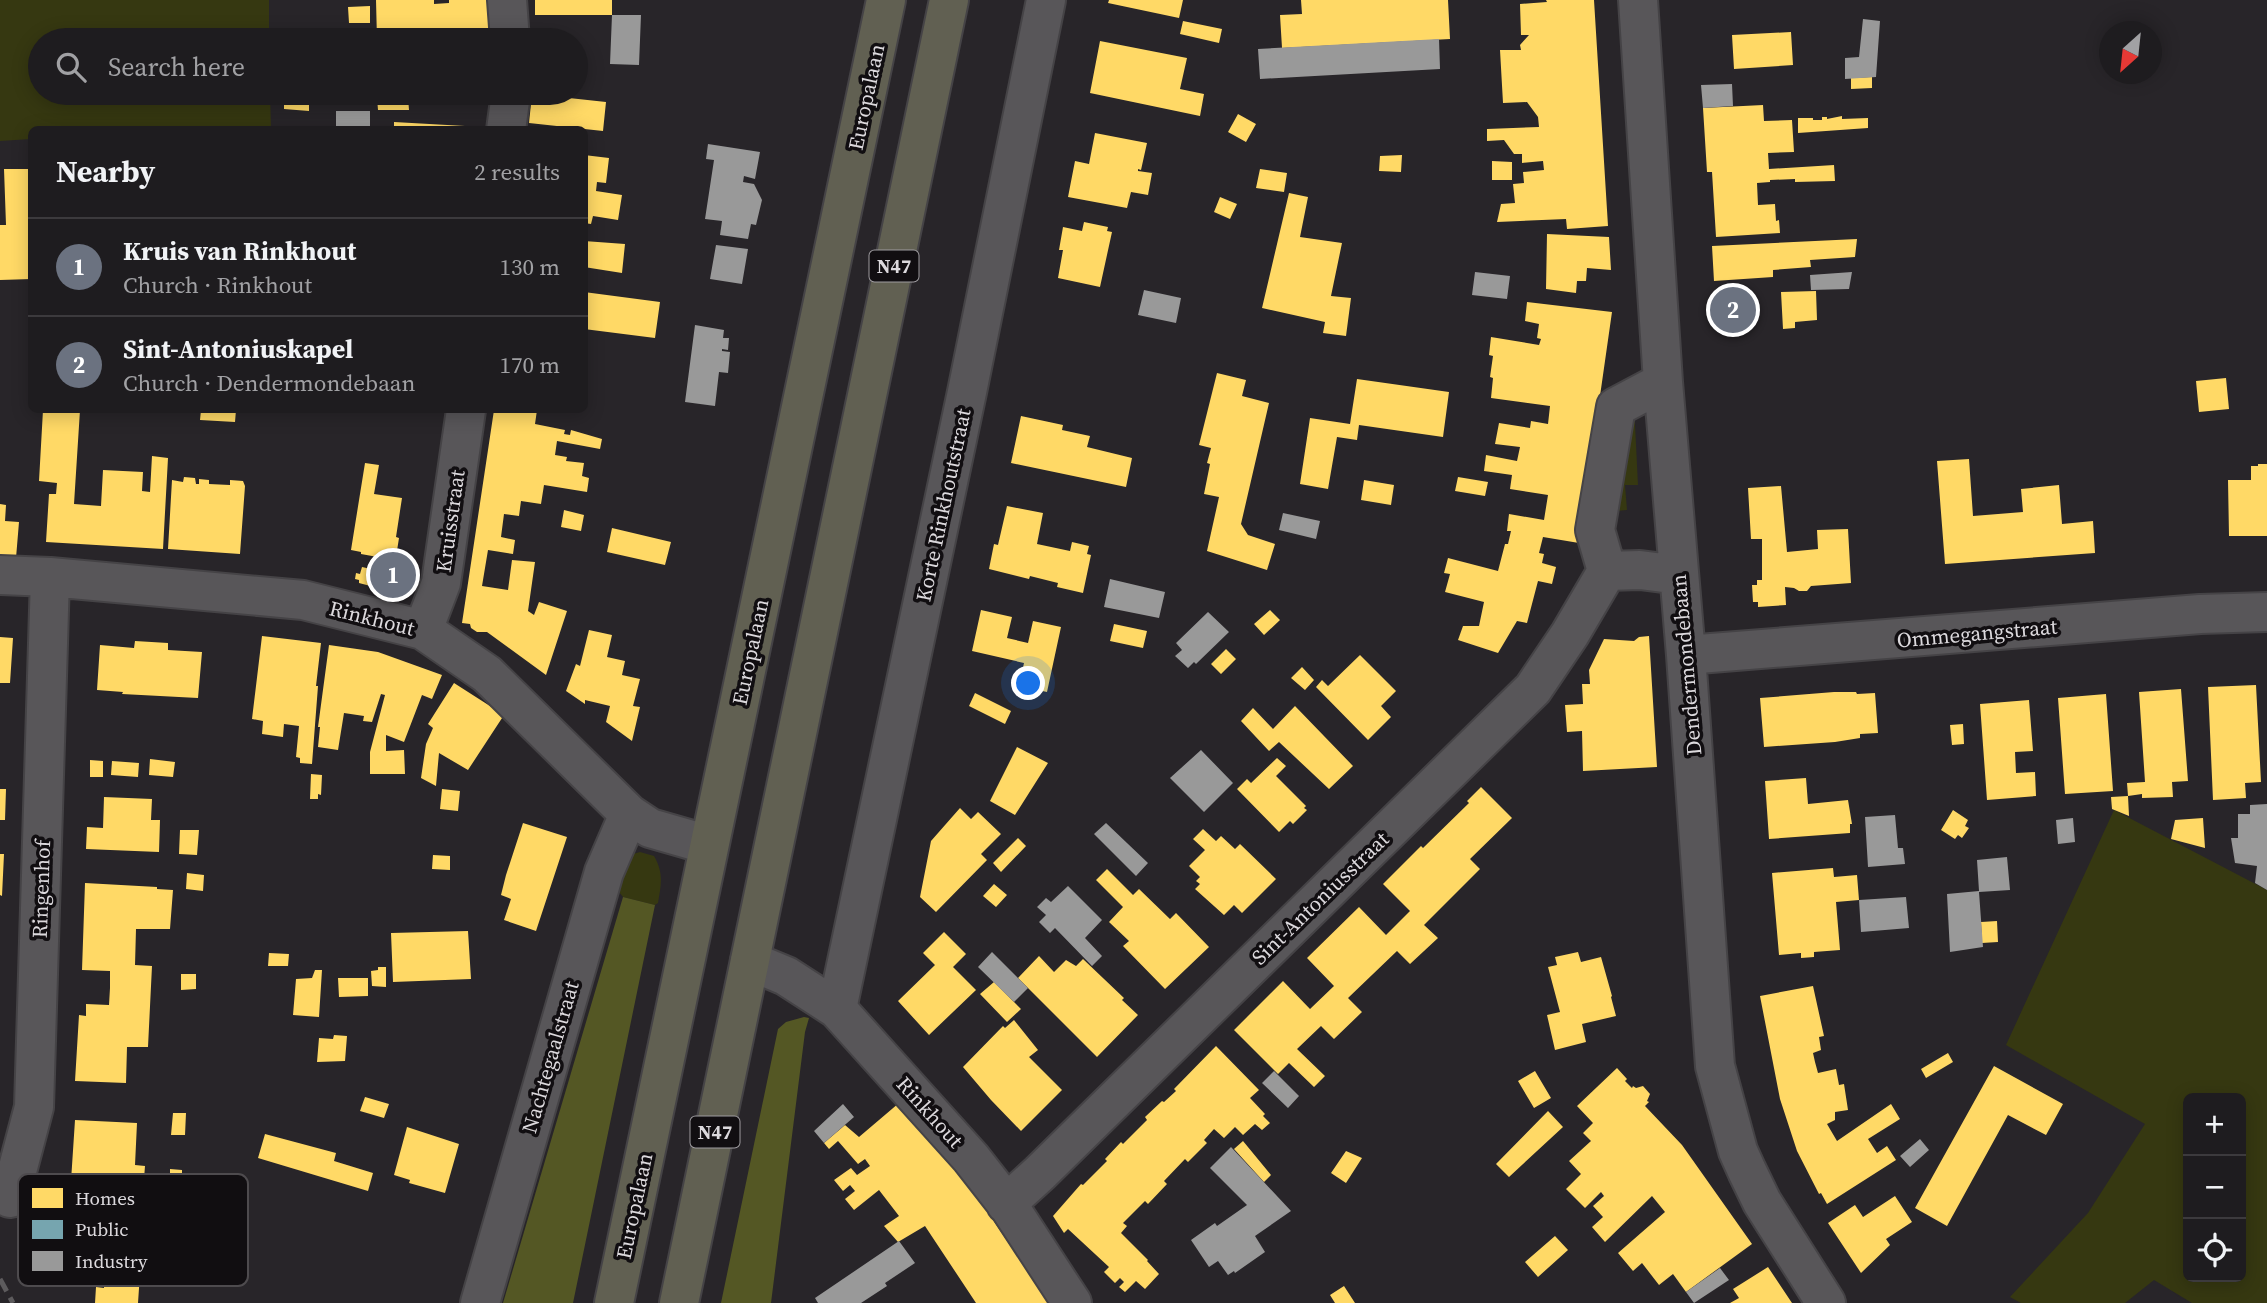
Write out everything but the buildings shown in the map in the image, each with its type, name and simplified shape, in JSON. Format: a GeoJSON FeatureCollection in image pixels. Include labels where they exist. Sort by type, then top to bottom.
{"type":"FeatureCollection","features":[{"type":"Feature","properties":{"kind":"highway","name":"Europalaan"},"geometry":{"type":"LineString","coordinates":[[614,1303],[886,0]]}},
{"type":"Feature","properties":{"kind":"highway","name":"N47"},"geometry":{"type":"LineString","coordinates":[[680,1303],[949,0]]}},
{"type":"Feature","properties":{"kind":"street"},"geometry":{"type":"LineString","coordinates":[[507,0],[509,28]]}},
{"type":"Feature","properties":{"kind":"street","name":"Korte Rinkhoutstraat"},"geometry":{"type":"LineString","coordinates":[[837,1009],[1046,0]]}},
{"type":"Feature","properties":{"kind":"street","name":"Dendermondebaan"},"geometry":{"type":"LineString","coordinates":[[1638,0],[1663,382],[1686,655],[1715,1066],[1738,1152],[1762,1202],[1826,1303]]}},
{"type":"Feature","properties":{"kind":"street"},"geometry":{"type":"LineString","coordinates":[[507,126],[509,105]]}},
{"type":"Feature","properties":{"kind":"street"},"geometry":{"type":"LineString","coordinates":[[1663,382],[1616,407],[1595,530],[1607,571],[1640,570],[1679,575]]}},
{"type":"Feature","properties":{"kind":"street","name":"Kruisstraat"},"geometry":{"type":"LineString","coordinates":[[423,630],[441,583],[466,413]]}},
{"type":"Feature","properties":{"kind":"street","name":"Sint-Antoniusstraat"},"geometry":{"type":"LineString","coordinates":[[1006,1203],[1070,1144],[1532,689],[1570,634],[1607,571]]}},
{"type":"Feature","properties":{"kind":"street","name":"Rinkhout"},"geometry":{"type":"LineString","coordinates":[[0,575],[50,577],[303,600],[423,630],[487,674],[629,814],[650,828],[709,845]]}},
{"type":"Feature","properties":{"kind":"street","name":"Ringenhof"},"geometry":{"type":"LineString","coordinates":[[10,1198],[34,1107],[50,577]]}},
{"type":"Feature","properties":{"kind":"street","name":"Ommegangstraat"},"geometry":{"type":"LineString","coordinates":[[1686,655],[2200,614],[2267,612]]}},
{"type":"Feature","properties":{"kind":"street","name":"Nachtegaalstraat"},"geometry":{"type":"LineString","coordinates":[[480,1303],[604,872],[629,814]]}},
{"type":"Feature","properties":{"kind":"street","name":"Rinkhout"},"geometry":{"type":"LineString","coordinates":[[750,961],[786,976],[837,1009],[971,1158],[1006,1203],[1072,1303]]}},
{"type":"Feature","properties":{"kind":"green space"},"geometry":{"type":"Polygon","coordinates":[[[0,0],[269,0],[269,28],[28,28],[28,105],[270,105],[271,126],[28,126],[28,139],[0,141],[0,0]]]}},
{"type":"Feature","properties":{"kind":"green space"},"geometry":{"type":"Polygon","coordinates":[[[1634,404],[1638,485],[1625,485],[1627,510],[1616,511],[1634,404]]]}},
{"type":"Feature","properties":{"kind":"green space"},"geometry":{"type":"Polygon","coordinates":[[[2114,810],[2267,890],[2267,1303],[2192,1303],[2154,1280],[2125,1303],[2021,1303],[2010,1297],[2088,1213],[2145,1124],[2006,1045],[2114,810]]]}},
{"type":"Feature","properties":{"kind":"green space"},"geometry":{"type":"Polygon","coordinates":[[[640,852],[654,856],[659,868],[660,890],[658,903],[655,905],[623,897],[616,888],[630,855],[640,852]]]}},
{"type":"Feature","properties":{"kind":"green space"},"geometry":{"type":"Polygon","coordinates":[[[623,897],[655,905],[573,1303],[503,1303],[623,897]]]}},
{"type":"Feature","properties":{"kind":"green space"},"geometry":{"type":"Polygon","coordinates":[[[809,1018],[805,1032],[771,1303],[721,1303],[778,1029],[786,1022],[809,1018]]]}},
{"type":"Feature","properties":{"kind":"railway"},"geometry":{"type":"LineString","coordinates":[[0,1279],[13,1303]]}},
{"type":"Feature","properties":{"kind":"place","name":"Sint-Antoniuskapel"},"geometry":{"type":"Point","coordinates":[1733,310]}},
{"type":"Feature","properties":{"kind":"place","name":"Kruis van Rinkhout"},"geometry":{"type":"Point","coordinates":[393,575]}}]}
